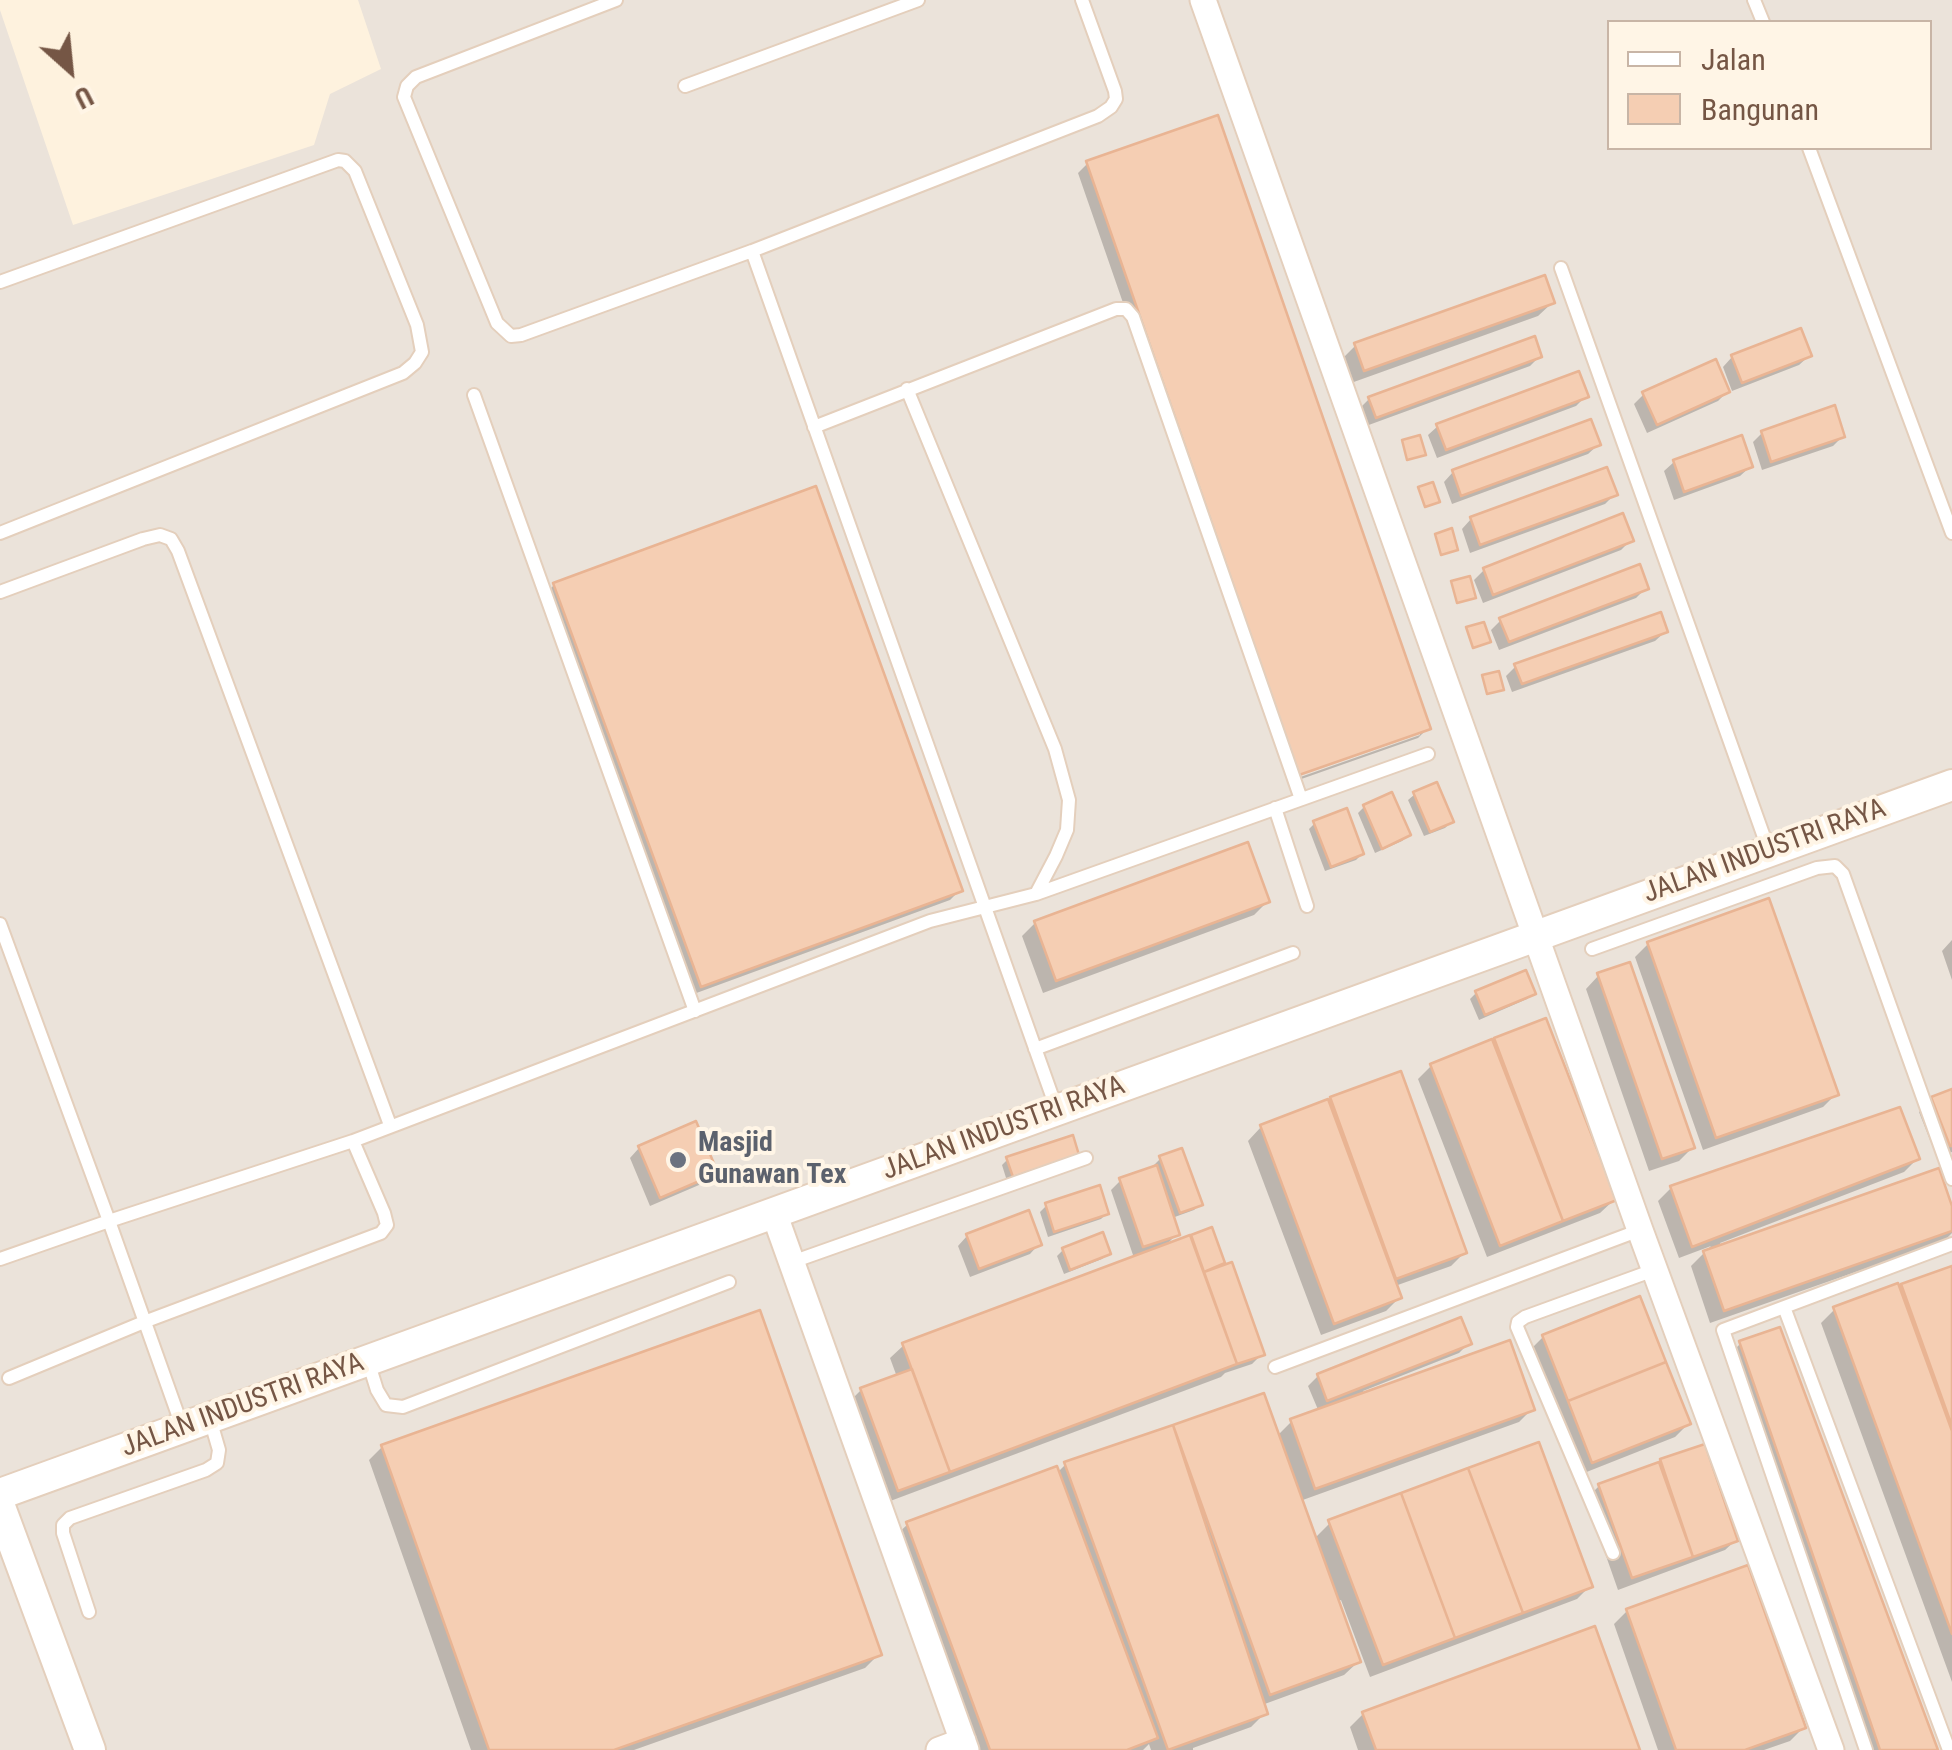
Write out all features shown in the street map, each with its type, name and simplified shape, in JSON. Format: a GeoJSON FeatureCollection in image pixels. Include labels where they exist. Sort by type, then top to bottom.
{"type":"FeatureCollection","features":[{"type":"Feature","properties":{"kind":"street"},"geometry":{"type":"LineString","coordinates":[[1203,0],[1654,1270],[1830,1750]]}},
{"type":"Feature","properties":{"kind":"street","name":"JALAN INDUSTRI RAYA"},"geometry":{"type":"LineString","coordinates":[[0,1494],[1952,786]]}},
{"type":"Feature","properties":{"kind":"street"},"geometry":{"type":"LineString","coordinates":[[774,1213],[956,1747]]}},
{"type":"Feature","properties":{"kind":"street"},"geometry":{"type":"LineString","coordinates":[[0,1506],[90,1750]]}},
{"type":"Feature","properties":{"kind":"lane"},"geometry":{"type":"LineString","coordinates":[[616,0],[416,76],[407,86],[404,97],[497,323],[511,336],[752,252],[1098,116],[1116,98],[1082,0]]}},
{"type":"Feature","properties":{"kind":"lane"},"geometry":{"type":"LineString","coordinates":[[685,86],[918,0]]}},
{"type":"Feature","properties":{"kind":"lane"},"geometry":{"type":"LineString","coordinates":[[1810,150],[1952,534]]}},
{"type":"Feature","properties":{"kind":"lane"},"geometry":{"type":"LineString","coordinates":[[0,282],[338,160],[345,161],[356,171],[417,325],[422,352],[403,373],[0,533]]}},
{"type":"Feature","properties":{"kind":"lane"},"geometry":{"type":"LineString","coordinates":[[752,252],[1057,1110]]}},
{"type":"Feature","properties":{"kind":"lane"},"geometry":{"type":"LineString","coordinates":[[1561,268],[1769,851]]}},
{"type":"Feature","properties":{"kind":"lane"},"geometry":{"type":"LineString","coordinates":[[814,427],[1116,309],[1126,309],[1133,316],[1301,800]]}},
{"type":"Feature","properties":{"kind":"lane"},"geometry":{"type":"LineString","coordinates":[[908,389],[1055,749],[1068,800],[1067,830],[1036,894]]}},
{"type":"Feature","properties":{"kind":"lane"},"geometry":{"type":"LineString","coordinates":[[474,395],[695,1012]]}},
{"type":"Feature","properties":{"kind":"lane"},"geometry":{"type":"LineString","coordinates":[[0,592],[143,539],[160,535],[170,539],[185,569],[390,1126]]}},
{"type":"Feature","properties":{"kind":"lane"},"geometry":{"type":"LineString","coordinates":[[0,1259],[352,1141],[930,922],[1036,894],[1428,754]]}},
{"type":"Feature","properties":{"kind":"lane"},"geometry":{"type":"LineString","coordinates":[[1275,808],[1307,906]]}},
{"type":"Feature","properties":{"kind":"lane"},"geometry":{"type":"LineString","coordinates":[[1592,949],[1817,868],[1835,866],[1844,874],[1952,1179]]}},
{"type":"Feature","properties":{"kind":"lane"},"geometry":{"type":"LineString","coordinates":[[0,924],[144,1322],[196,1424],[219,1450],[217,1464],[206,1470],[70,1518],[63,1525],[89,1612]]}},
{"type":"Feature","properties":{"kind":"lane"},"geometry":{"type":"LineString","coordinates":[[1035,1049],[1293,952]]}},
{"type":"Feature","properties":{"kind":"lane"},"geometry":{"type":"LineString","coordinates":[[10,1378],[144,1322],[382,1233],[387,1225],[384,1213],[352,1141]]}},
{"type":"Feature","properties":{"kind":"lane"},"geometry":{"type":"LineString","coordinates":[[792,1262],[1086,1158]]}},
{"type":"Feature","properties":{"kind":"lane"},"geometry":{"type":"LineString","coordinates":[[1275,1368],[1640,1230]]}},
{"type":"Feature","properties":{"kind":"lane"},"geometry":{"type":"LineString","coordinates":[[1866,1750],[1723,1330],[1952,1244]]}},
{"type":"Feature","properties":{"kind":"lane"},"geometry":{"type":"LineString","coordinates":[[1613,1552],[1517,1327],[1526,1317],[1654,1270]]}},
{"type":"Feature","properties":{"kind":"lane"},"geometry":{"type":"LineString","coordinates":[[368,1361],[386,1405],[403,1408],[730,1282]]}},
{"type":"Feature","properties":{"kind":"lane"},"geometry":{"type":"LineString","coordinates":[[1784,1307],[1949,1750]]}},
{"type":"Feature","properties":{"kind":"shaded area"},"geometry":{"type":"Polygon","coordinates":[[[358,0],[1952,0],[1952,1750],[0,1750],[0,10],[73,225],[314,145],[330,94],[381,69],[358,0]]]}},
{"type":"Feature","properties":{"kind":"building"},"geometry":{"type":"Polygon","coordinates":[[[1218,115],[1431,729],[1299,775],[1086,161],[1218,115]]]}},
{"type":"Feature","properties":{"kind":"building"},"geometry":{"type":"Polygon","coordinates":[[[1545,275],[1555,303],[1364,371],[1354,343],[1545,275]]]}},
{"type":"Feature","properties":{"kind":"building"},"geometry":{"type":"Polygon","coordinates":[[[1801,328],[1812,356],[1742,383],[1731,355],[1801,328]]]}},
{"type":"Feature","properties":{"kind":"building"},"geometry":{"type":"Polygon","coordinates":[[[1535,336],[1542,357],[1376,418],[1368,397],[1535,336]]]}},
{"type":"Feature","properties":{"kind":"building"},"geometry":{"type":"Polygon","coordinates":[[[1716,359],[1730,392],[1657,425],[1642,392],[1716,359]]]}},
{"type":"Feature","properties":{"kind":"building"},"geometry":{"type":"Polygon","coordinates":[[[1579,371],[1589,397],[1446,450],[1436,424],[1579,371]]]}},
{"type":"Feature","properties":{"kind":"building"},"geometry":{"type":"Polygon","coordinates":[[[1835,405],[1845,437],[1771,462],[1761,431],[1835,405]]]}},
{"type":"Feature","properties":{"kind":"building"},"geometry":{"type":"Polygon","coordinates":[[[1591,419],[1601,445],[1461,496],[1452,470],[1591,419]]]}},
{"type":"Feature","properties":{"kind":"building"},"geometry":{"type":"Polygon","coordinates":[[[1420,435],[1426,455],[1407,460],[1402,440],[1420,435]]]}},
{"type":"Feature","properties":{"kind":"building"},"geometry":{"type":"Polygon","coordinates":[[[1742,435],[1753,467],[1684,492],[1673,460],[1742,435]]]}},
{"type":"Feature","properties":{"kind":"building"},"geometry":{"type":"Polygon","coordinates":[[[1607,467],[1618,495],[1480,545],[1470,517],[1607,467]]]}},
{"type":"Feature","properties":{"kind":"building"},"geometry":{"type":"Polygon","coordinates":[[[1433,482],[1440,502],[1425,507],[1418,487],[1433,482]]]}},
{"type":"Feature","properties":{"kind":"building"},"geometry":{"type":"Polygon","coordinates":[[[816,486],[963,891],[701,987],[553,583],[816,486]]]}},
{"type":"Feature","properties":{"kind":"building"},"geometry":{"type":"Polygon","coordinates":[[[1623,513],[1634,541],[1493,595],[1483,568],[1623,513]]]}},
{"type":"Feature","properties":{"kind":"building"},"geometry":{"type":"Polygon","coordinates":[[[1452,528],[1458,550],[1441,555],[1435,534],[1452,528]]]}},
{"type":"Feature","properties":{"kind":"building"},"geometry":{"type":"Polygon","coordinates":[[[1640,564],[1649,589],[1509,642],[1499,618],[1640,564]]]}},
{"type":"Feature","properties":{"kind":"building"},"geometry":{"type":"Polygon","coordinates":[[[1470,576],[1476,598],[1457,603],[1451,581],[1470,576]]]}},
{"type":"Feature","properties":{"kind":"building"},"geometry":{"type":"Polygon","coordinates":[[[1661,612],[1668,632],[1522,684],[1514,664],[1661,612]]]}},
{"type":"Feature","properties":{"kind":"building"},"geometry":{"type":"Polygon","coordinates":[[[1484,622],[1491,642],[1473,648],[1466,627],[1484,622]]]}},
{"type":"Feature","properties":{"kind":"building"},"geometry":{"type":"Polygon","coordinates":[[[1499,671],[1504,690],[1487,694],[1482,675],[1499,671]]]}},
{"type":"Feature","properties":{"kind":"building"},"geometry":{"type":"Polygon","coordinates":[[[1437,782],[1454,822],[1430,832],[1413,792],[1437,782]]]}},
{"type":"Feature","properties":{"kind":"building"},"geometry":{"type":"Polygon","coordinates":[[[1392,792],[1411,835],[1382,849],[1363,805],[1392,792]]]}},
{"type":"Feature","properties":{"kind":"building"},"geometry":{"type":"Polygon","coordinates":[[[1347,808],[1364,854],[1331,867],[1313,821],[1347,808]]]}},
{"type":"Feature","properties":{"kind":"building"},"geometry":{"type":"Polygon","coordinates":[[[1248,842],[1270,902],[1056,981],[1034,921],[1248,842]]]}},
{"type":"Feature","properties":{"kind":"building"},"geometry":{"type":"Polygon","coordinates":[[[1769,898],[1839,1095],[1716,1138],[1647,942],[1769,898]]]}},
{"type":"Feature","properties":{"kind":"building"},"geometry":{"type":"Polygon","coordinates":[[[1630,962],[1695,1148],[1662,1159],[1597,973],[1630,962]]]}},
{"type":"Feature","properties":{"kind":"building"},"geometry":{"type":"Polygon","coordinates":[[[1526,970],[1536,994],[1485,1015],[1475,991],[1526,970]]]}},
{"type":"Feature","properties":{"kind":"building"},"geometry":{"type":"Polygon","coordinates":[[[1546,1018],[1617,1200],[1563,1221],[1494,1038],[1546,1018]]]}},
{"type":"Feature","properties":{"kind":"building"},"geometry":{"type":"Polygon","coordinates":[[[1492,1039],[1563,1221],[1500,1246],[1430,1064],[1492,1039]]]}},
{"type":"Feature","properties":{"kind":"building"},"geometry":{"type":"Polygon","coordinates":[[[1401,1071],[1467,1253],[1396,1279],[1330,1097],[1401,1071]]]}},
{"type":"Feature","properties":{"kind":"building"},"geometry":{"type":"Polygon","coordinates":[[[1952,1089],[1952,1146],[1950,1146],[1931,1097],[1952,1089]]]}},
{"type":"Feature","properties":{"kind":"building"},"geometry":{"type":"Polygon","coordinates":[[[1328,1099],[1402,1298],[1334,1324],[1260,1125],[1328,1099]]]}},
{"type":"Feature","properties":{"kind":"building"},"geometry":{"type":"Polygon","coordinates":[[[1900,1107],[1920,1159],[1692,1247],[1670,1186],[1900,1107]]]}},
{"type":"Feature","properties":{"kind":"building","name":"Masjid Gunawan Tex"},"geometry":{"type":"Polygon","coordinates":[[[696,1121],[718,1173],[660,1198],[638,1146],[696,1121]]]}},
{"type":"Feature","properties":{"kind":"building"},"geometry":{"type":"Polygon","coordinates":[[[1073,1135],[1079,1155],[1013,1177],[1006,1157],[1073,1135]]]}},
{"type":"Feature","properties":{"kind":"building"},"geometry":{"type":"Polygon","coordinates":[[[1182,1148],[1203,1205],[1180,1213],[1159,1156],[1182,1148]]]}},
{"type":"Feature","properties":{"kind":"building"},"geometry":{"type":"Polygon","coordinates":[[[1157,1165],[1180,1235],[1143,1247],[1119,1178],[1157,1165]]]}},
{"type":"Feature","properties":{"kind":"building"},"geometry":{"type":"Polygon","coordinates":[[[1939,1168],[1952,1206],[1952,1231],[1724,1311],[1703,1251],[1939,1168]]]}},
{"type":"Feature","properties":{"kind":"building"},"geometry":{"type":"Polygon","coordinates":[[[1100,1185],[1109,1214],[1054,1232],[1045,1203],[1100,1185]]]}},
{"type":"Feature","properties":{"kind":"building"},"geometry":{"type":"Polygon","coordinates":[[[1029,1210],[1042,1245],[979,1269],[966,1234],[1029,1210]]]}},
{"type":"Feature","properties":{"kind":"building"},"geometry":{"type":"Polygon","coordinates":[[[1212,1227],[1225,1263],[1204,1272],[1191,1235],[1212,1227]]]}},
{"type":"Feature","properties":{"kind":"building"},"geometry":{"type":"Polygon","coordinates":[[[1103,1232],[1111,1254],[1070,1270],[1062,1248],[1103,1232]]]}},
{"type":"Feature","properties":{"kind":"building"},"geometry":{"type":"Polygon","coordinates":[[[1190,1235],[1237,1364],[950,1472],[902,1343],[1190,1235]]]}},
{"type":"Feature","properties":{"kind":"building"},"geometry":{"type":"Polygon","coordinates":[[[1232,1262],[1265,1355],[1237,1364],[1204,1272],[1232,1262]]]}},
{"type":"Feature","properties":{"kind":"building"},"geometry":{"type":"Polygon","coordinates":[[[1952,1266],[1952,1426],[1901,1284],[1952,1266]]]}},
{"type":"Feature","properties":{"kind":"building"},"geometry":{"type":"Polygon","coordinates":[[[1898,1283],[1952,1431],[1952,1634],[1833,1307],[1898,1283]]]}},
{"type":"Feature","properties":{"kind":"building"},"geometry":{"type":"Polygon","coordinates":[[[1640,1296],[1666,1362],[1568,1401],[1542,1335],[1640,1296]]]}},
{"type":"Feature","properties":{"kind":"building"},"geometry":{"type":"Polygon","coordinates":[[[760,1310],[882,1655],[614,1750],[489,1750],[381,1445],[760,1310]]]}},
{"type":"Feature","properties":{"kind":"building"},"geometry":{"type":"Polygon","coordinates":[[[1461,1317],[1472,1344],[1327,1401],[1317,1374],[1461,1317]]]}},
{"type":"Feature","properties":{"kind":"building"},"geometry":{"type":"Polygon","coordinates":[[[1780,1327],[1938,1750],[1880,1750],[1739,1341],[1780,1327]]]}},
{"type":"Feature","properties":{"kind":"building"},"geometry":{"type":"Polygon","coordinates":[[[1510,1340],[1535,1410],[1315,1489],[1290,1419],[1510,1340]]]}},
{"type":"Feature","properties":{"kind":"building"},"geometry":{"type":"Polygon","coordinates":[[[1666,1362],[1691,1424],[1592,1463],[1568,1401],[1666,1362]]]}},
{"type":"Feature","properties":{"kind":"building"},"geometry":{"type":"Polygon","coordinates":[[[912,1369],[950,1472],[898,1491],[860,1388],[912,1369]]]}},
{"type":"Feature","properties":{"kind":"building"},"geometry":{"type":"Polygon","coordinates":[[[1264,1393],[1361,1662],[1270,1695],[1173,1425],[1264,1393]]]}},
{"type":"Feature","properties":{"kind":"building"},"geometry":{"type":"Polygon","coordinates":[[[1173,1425],[1268,1714],[1168,1750],[1064,1462],[1173,1425]]]}},
{"type":"Feature","properties":{"kind":"building"},"geometry":{"type":"Polygon","coordinates":[[[1539,1442],[1593,1587],[1523,1613],[1468,1468],[1539,1442]]]}},
{"type":"Feature","properties":{"kind":"building"},"geometry":{"type":"Polygon","coordinates":[[[1705,1444],[1738,1541],[1693,1557],[1660,1459],[1705,1444]]]}},
{"type":"Feature","properties":{"kind":"building"},"geometry":{"type":"Polygon","coordinates":[[[1659,1462],[1693,1557],[1632,1578],[1598,1484],[1659,1462]]]}},
{"type":"Feature","properties":{"kind":"building"},"geometry":{"type":"Polygon","coordinates":[[[1057,1466],[1158,1738],[1127,1750],[990,1750],[906,1522],[1057,1466]]]}},
{"type":"Feature","properties":{"kind":"building"},"geometry":{"type":"Polygon","coordinates":[[[1468,1468],[1523,1613],[1455,1638],[1401,1493],[1468,1468]]]}},
{"type":"Feature","properties":{"kind":"building"},"geometry":{"type":"Polygon","coordinates":[[[1401,1493],[1455,1638],[1383,1665],[1328,1520],[1401,1493]]]}},
{"type":"Feature","properties":{"kind":"building"},"geometry":{"type":"Polygon","coordinates":[[[1748,1565],[1806,1728],[1745,1750],[1676,1750],[1626,1609],[1748,1565]]]}},
{"type":"Feature","properties":{"kind":"building"},"geometry":{"type":"Polygon","coordinates":[[[1595,1626],[1640,1750],[1376,1750],[1362,1712],[1595,1626]]]}},
{"type":"Feature","properties":{"kind":"place","name":"Masjid Gunawan Tex"},"geometry":{"type":"Point","coordinates":[678,1160]}}]}
